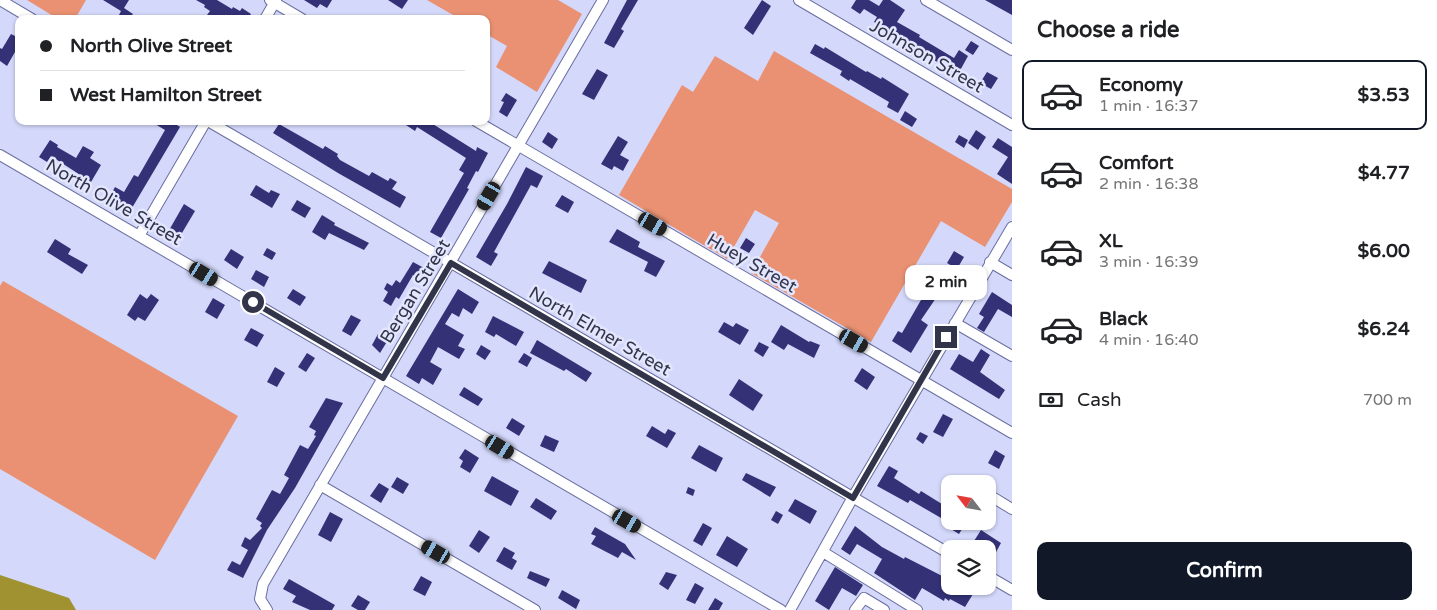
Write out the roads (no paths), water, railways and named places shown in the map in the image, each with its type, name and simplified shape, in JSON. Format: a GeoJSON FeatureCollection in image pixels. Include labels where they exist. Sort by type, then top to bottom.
{"type":"FeatureCollection","features":[{"type":"Feature","properties":{"kind":"street"},"geometry":{"type":"LineString","coordinates":[[0,0],[25,15]]}},
{"type":"Feature","properties":{"kind":"street","name":"Bergan Street"},"geometry":{"type":"LineString","coordinates":[[267,610],[260,599],[263,584],[603,0]]}},
{"type":"Feature","properties":{"kind":"street","name":"Johnson Street"},"geometry":{"type":"LineString","coordinates":[[799,0],[1012,125]]}},
{"type":"Feature","properties":{"kind":"street"},"geometry":{"type":"LineString","coordinates":[[926,0],[1012,50]]}},
{"type":"Feature","properties":{"kind":"street"},"geometry":{"type":"LineString","coordinates":[[267,15],[274,1],[296,15]]}},
{"type":"Feature","properties":{"kind":"street"},"geometry":{"type":"LineString","coordinates":[[140,236],[205,125]]}},
{"type":"Feature","properties":{"kind":"street","name":"North Elmer Street"},"geometry":{"type":"LineString","coordinates":[[214,125],[941,549]]}},
{"type":"Feature","properties":{"kind":"street","name":"Huey Street"},"geometry":{"type":"LineString","coordinates":[[483,125],[1012,433]]}},
{"type":"Feature","properties":{"kind":"street","name":"North Olive Street"},"geometry":{"type":"LineString","coordinates":[[0,155],[781,610]]}},
{"type":"Feature","properties":{"kind":"street"},"geometry":{"type":"LineString","coordinates":[[790,610],[921,380],[1012,227]]}},
{"type":"Feature","properties":{"kind":"street"},"geometry":{"type":"LineString","coordinates":[[990,262],[1012,275]]}},
{"type":"Feature","properties":{"kind":"street"},"geometry":{"type":"LineString","coordinates":[[955,323],[1012,356]]}},
{"type":"Feature","properties":{"kind":"street"},"geometry":{"type":"LineString","coordinates":[[320,485],[535,610]]}},
{"type":"Feature","properties":{"kind":"street"},"geometry":{"type":"LineString","coordinates":[[996,499],[1012,509]]}},
{"type":"Feature","properties":{"kind":"street"},"geometry":{"type":"LineString","coordinates":[[823,552],[917,610]]}},
{"type":"Feature","properties":{"kind":"street"},"geometry":{"type":"LineString","coordinates":[[996,581],[1012,590]]}},
{"type":"Feature","properties":{"kind":"street"},"geometry":{"type":"LineString","coordinates":[[855,610],[864,598],[884,610]]}}]}
